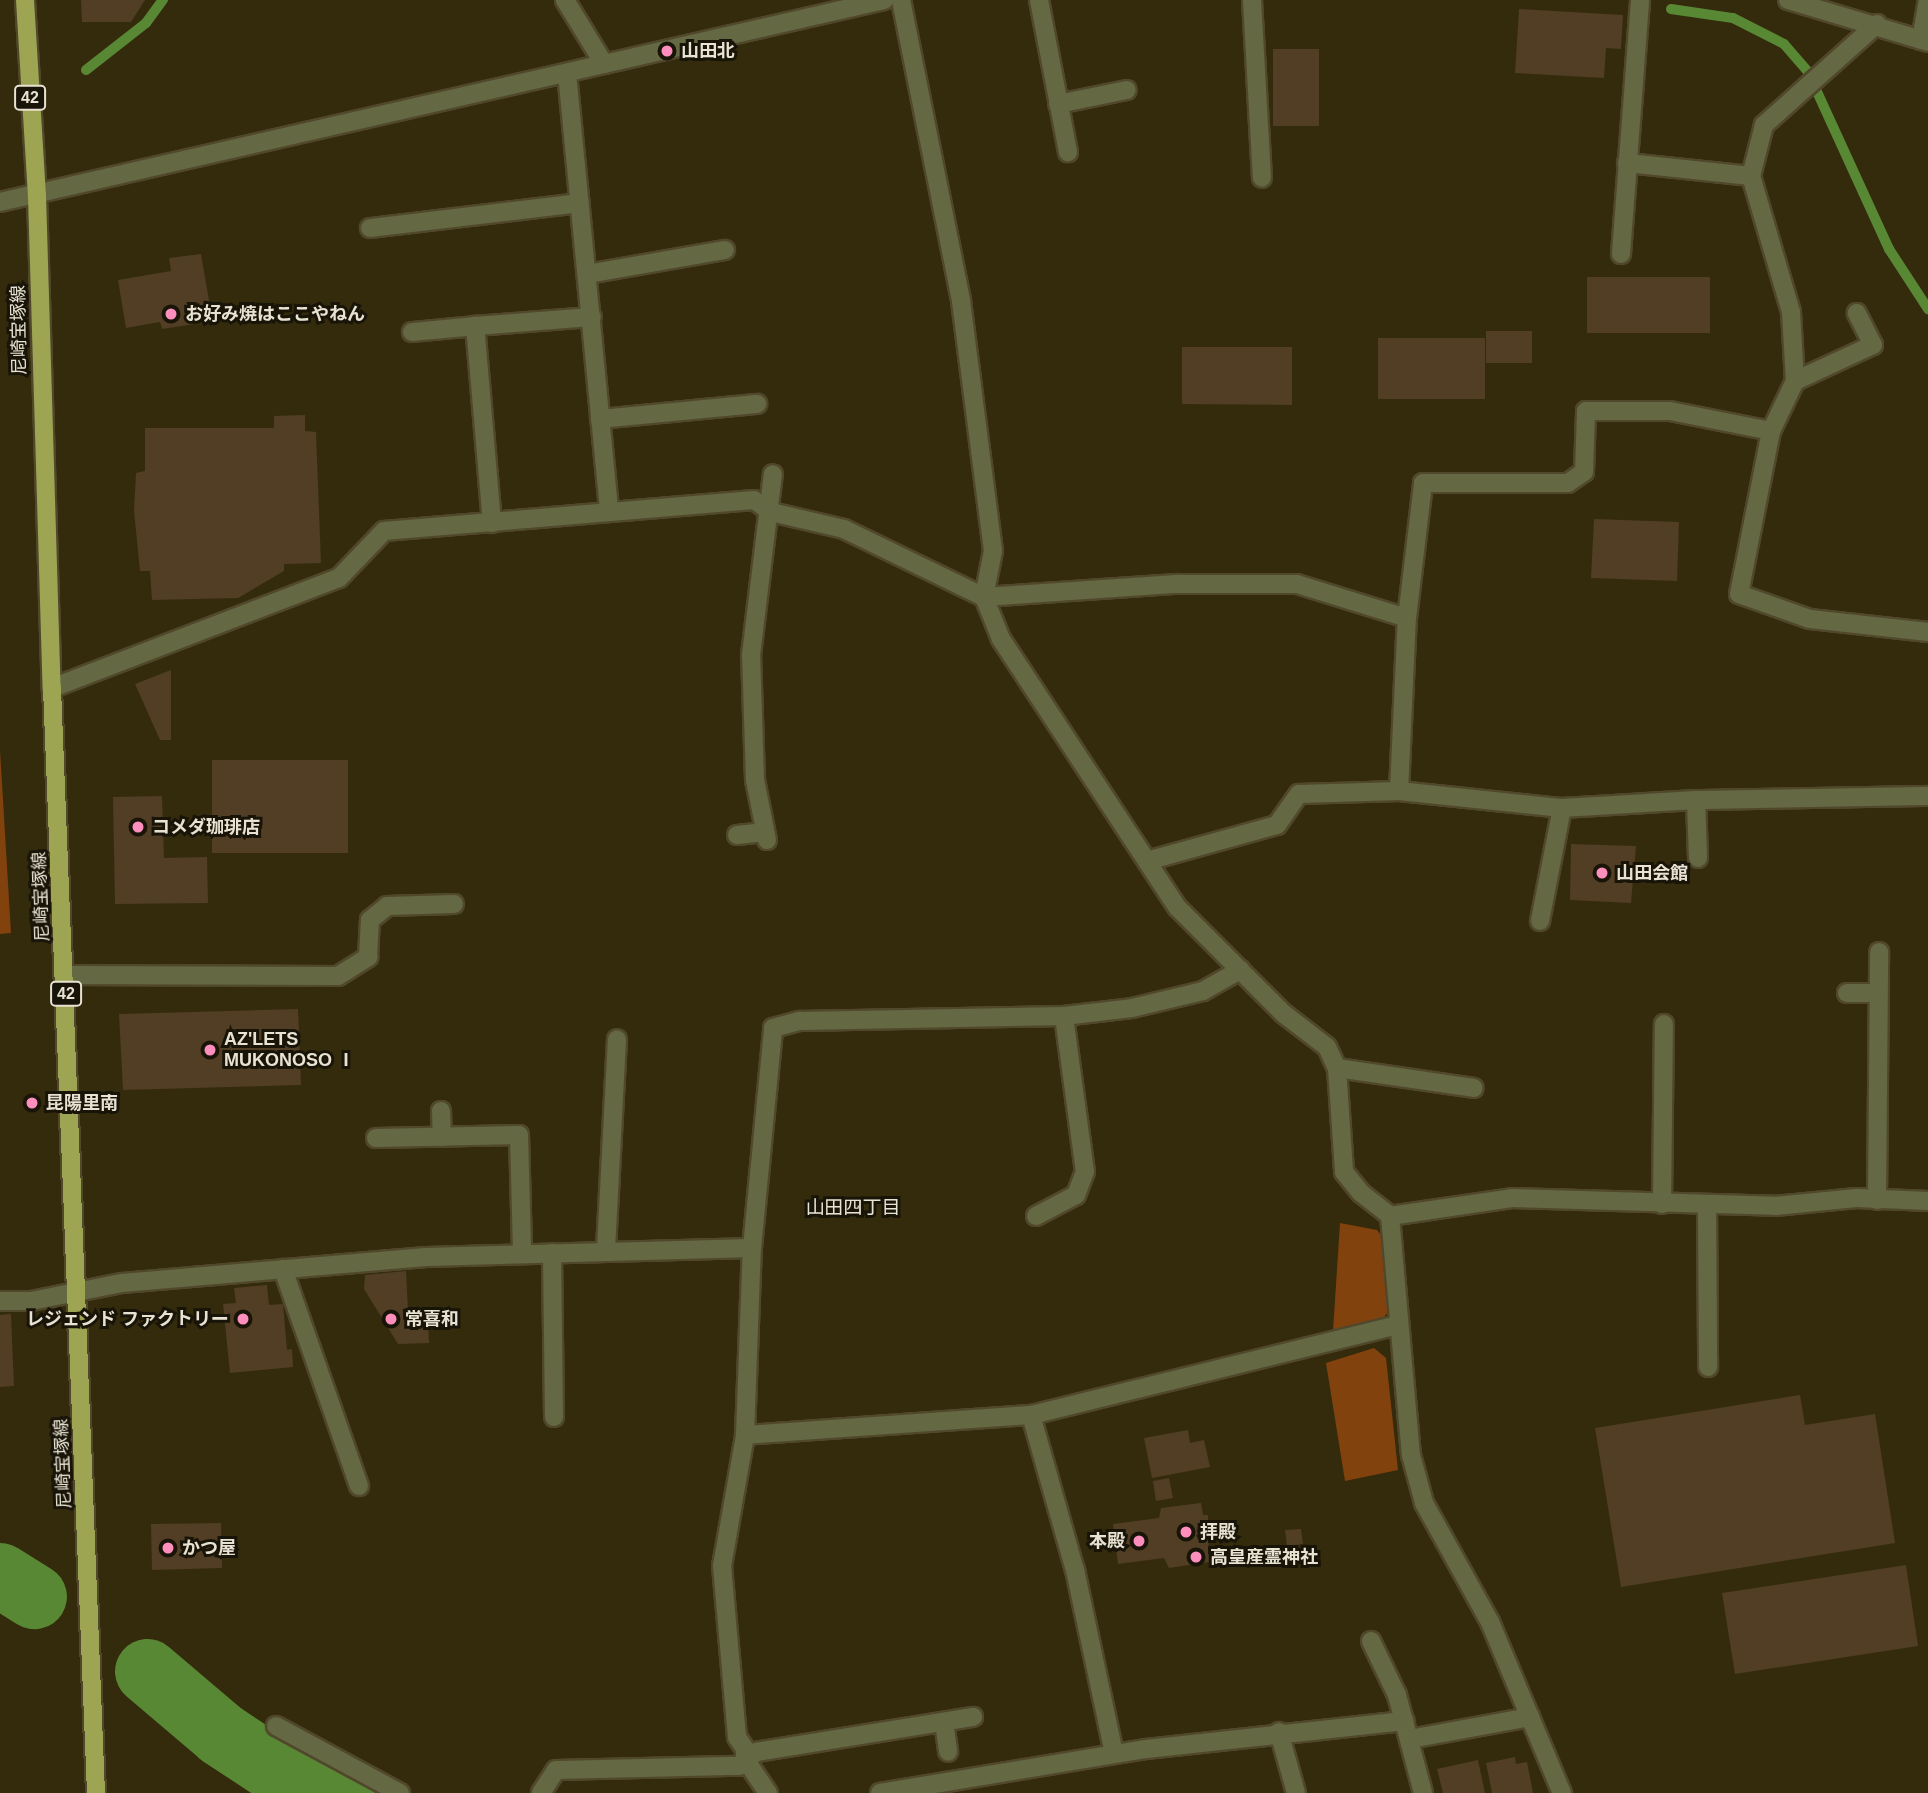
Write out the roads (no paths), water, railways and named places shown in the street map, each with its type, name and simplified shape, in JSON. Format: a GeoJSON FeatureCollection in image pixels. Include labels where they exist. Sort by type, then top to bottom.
{"type":"FeatureCollection","features":[{"type":"Feature","properties":{"kind":"main road","name":"尼崎宝塚線"},"geometry":{"type":"LineString","coordinates":[[25,0],[37,196],[52,688],[96,1793]]}},
{"type":"Feature","properties":{"kind":"street"},"geometry":{"type":"LineString","coordinates":[[565,0],[604,64]]}},
{"type":"Feature","properties":{"kind":"street"},"geometry":{"type":"LineString","coordinates":[[0,202],[37,196],[884,0]]}},
{"type":"Feature","properties":{"kind":"street"},"geometry":{"type":"LineString","coordinates":[[901,0],[961,301],[993,551],[984,597],[1001,639],[1177,907],[1284,1014],[1327,1046],[1336,1068],[1343,1172],[1361,1194],[1390,1216],[1512,1198],[1707,1205],[1928,1201]]}},
{"type":"Feature","properties":{"kind":"street"},"geometry":{"type":"LineString","coordinates":[[1039,0],[1068,152]]}},
{"type":"Feature","properties":{"kind":"street"},"geometry":{"type":"LineString","coordinates":[[1252,0],[1262,178]]}},
{"type":"Feature","properties":{"kind":"street"},"geometry":{"type":"LineString","coordinates":[[1621,254],[1640,0]]}},
{"type":"Feature","properties":{"kind":"street"},"geometry":{"type":"LineString","coordinates":[[1788,0],[1877,24],[1924,41],[1928,0]]}},
{"type":"Feature","properties":{"kind":"street"},"geometry":{"type":"LineString","coordinates":[[1877,24],[1764,125],[1751,176],[1791,312],[1795,381],[1771,431],[1739,594],[1810,619],[1928,632]]}},
{"type":"Feature","properties":{"kind":"street"},"geometry":{"type":"LineString","coordinates":[[568,73],[609,513]]}},
{"type":"Feature","properties":{"kind":"street"},"geometry":{"type":"LineString","coordinates":[[1058,104],[1127,90]]}},
{"type":"Feature","properties":{"kind":"street"},"geometry":{"type":"LineString","coordinates":[[1628,163],[1751,176]]}},
{"type":"Feature","properties":{"kind":"street"},"geometry":{"type":"LineString","coordinates":[[370,228],[580,203]]}},
{"type":"Feature","properties":{"kind":"street"},"geometry":{"type":"LineString","coordinates":[[587,274],[725,250]]}},
{"type":"Feature","properties":{"kind":"street"},"geometry":{"type":"LineString","coordinates":[[1795,381],[1872,345],[1857,313]]}},
{"type":"Feature","properties":{"kind":"street"},"geometry":{"type":"LineString","coordinates":[[412,332],[592,317]]}},
{"type":"Feature","properties":{"kind":"street"},"geometry":{"type":"LineString","coordinates":[[475,326],[492,523]]}},
{"type":"Feature","properties":{"kind":"street"},"geometry":{"type":"LineString","coordinates":[[600,419],[757,404]]}},
{"type":"Feature","properties":{"kind":"street"},"geometry":{"type":"LineString","coordinates":[[1399,791],[1407,618],[1423,484],[1568,483],[1584,472],[1586,411],[1670,411],[1771,431]]}},
{"type":"Feature","properties":{"kind":"street"},"geometry":{"type":"LineString","coordinates":[[737,835],[766,836],[745,743],[751,655],[771,513],[773,474]]}},
{"type":"Feature","properties":{"kind":"street"},"geometry":{"type":"LineString","coordinates":[[52,688],[339,578],[384,531],[754,500],[771,513],[844,529],[984,597],[1177,584],[1297,584],[1407,618]]}},
{"type":"Feature","properties":{"kind":"street"},"geometry":{"type":"LineString","coordinates":[[1147,861],[1277,825],[1299,794],[1399,791],[1562,808],[1696,800],[1928,796]]}},
{"type":"Feature","properties":{"kind":"street"},"geometry":{"type":"LineString","coordinates":[[1696,800],[1698,858]]}},
{"type":"Feature","properties":{"kind":"street"},"geometry":{"type":"LineString","coordinates":[[1540,921],[1562,808]]}},
{"type":"Feature","properties":{"kind":"street"},"geometry":{"type":"LineString","coordinates":[[65,975],[338,976],[368,957],[370,919],[387,906],[454,904]]}},
{"type":"Feature","properties":{"kind":"street"},"geometry":{"type":"LineString","coordinates":[[1877,1200],[1878,952]]}},
{"type":"Feature","properties":{"kind":"street"},"geometry":{"type":"LineString","coordinates":[[768,1793],[745,1759],[745,1749],[737,1737],[728,1663],[722,1566],[745,1435],[752,1248],[773,1028],[800,1021],[1063,1016],[1132,1008],[1203,991],[1240,970]]}},
{"type":"Feature","properties":{"kind":"street"},"geometry":{"type":"LineString","coordinates":[[1847,993],[1877,993]]}},
{"type":"Feature","properties":{"kind":"street"},"geometry":{"type":"LineString","coordinates":[[1036,1216],[1076,1195],[1085,1172],[1063,1016]]}},
{"type":"Feature","properties":{"kind":"street"},"geometry":{"type":"LineString","coordinates":[[1662,1204],[1664,1024]]}},
{"type":"Feature","properties":{"kind":"street"},"geometry":{"type":"LineString","coordinates":[[606,1249],[617,1039]]}},
{"type":"Feature","properties":{"kind":"street"},"geometry":{"type":"LineString","coordinates":[[1336,1068],[1474,1088]]}},
{"type":"Feature","properties":{"kind":"street"},"geometry":{"type":"LineString","coordinates":[[441,1111],[442,1137]]}},
{"type":"Feature","properties":{"kind":"street"},"geometry":{"type":"LineString","coordinates":[[376,1138],[442,1137],[519,1127],[522,1251]]}},
{"type":"Feature","properties":{"kind":"street"},"geometry":{"type":"LineString","coordinates":[[1707,1205],[1708,1367]]}},
{"type":"Feature","properties":{"kind":"street"},"geometry":{"type":"LineString","coordinates":[[1390,1216],[1411,1455],[1424,1503],[1490,1622],[1562,1793]]}},
{"type":"Feature","properties":{"kind":"street"},"geometry":{"type":"LineString","coordinates":[[0,1301],[31,1301],[77,1290],[282,1269],[522,1251],[552,1253],[606,1249],[752,1248]]}},
{"type":"Feature","properties":{"kind":"street"},"geometry":{"type":"LineString","coordinates":[[552,1253],[554,1417]]}},
{"type":"Feature","properties":{"kind":"street"},"geometry":{"type":"LineString","coordinates":[[282,1269],[359,1486]]}},
{"type":"Feature","properties":{"kind":"street"},"geometry":{"type":"LineString","coordinates":[[745,1435],[1031,1415],[1398,1325]]}},
{"type":"Feature","properties":{"kind":"street"},"geometry":{"type":"LineString","coordinates":[[1031,1415],[1075,1570],[1114,1754]]}},
{"type":"Feature","properties":{"kind":"street"},"geometry":{"type":"LineString","coordinates":[[1371,1641],[1404,1721],[1423,1793]]}},
{"type":"Feature","properties":{"kind":"street"},"geometry":{"type":"LineString","coordinates":[[541,1793],[555,1770],[739,1766],[756,1752],[973,1717]]}},
{"type":"Feature","properties":{"kind":"street"},"geometry":{"type":"LineString","coordinates":[[1410,1739],[1530,1717]]}},
{"type":"Feature","properties":{"kind":"street"},"geometry":{"type":"LineString","coordinates":[[880,1793],[1114,1754],[1279,1732],[1404,1721]]}},
{"type":"Feature","properties":{"kind":"street"},"geometry":{"type":"LineString","coordinates":[[944,1722],[948,1752]]}},
{"type":"Feature","properties":{"kind":"street"},"geometry":{"type":"LineString","coordinates":[[275,1726],[400,1793]]}},
{"type":"Feature","properties":{"kind":"street"},"geometry":{"type":"LineString","coordinates":[[1279,1732],[1296,1793]]}},
{"type":"Feature","properties":{"kind":"waterway"},"geometry":{"type":"LineString","coordinates":[[86,70],[146,23],[163,0]]}},
{"type":"Feature","properties":{"kind":"waterway"},"geometry":{"type":"LineString","coordinates":[[1671,9],[1733,18],[1784,44],[1808,72],[1889,249],[1928,309]]}},
{"type":"Feature","properties":{"kind":"waterway"},"geometry":{"type":"LineString","coordinates":[[0,1575],[34,1596]]}},
{"type":"Feature","properties":{"kind":"waterway"},"geometry":{"type":"LineString","coordinates":[[147,1671],[221,1734],[274,1769],[348,1793]]}},
{"type":"Feature","properties":{"kind":"place","name":"山田北"},"geometry":{"type":"Point","coordinates":[667,51]}},
{"type":"Feature","properties":{"kind":"place","name":"お好み焼はここやねん"},"geometry":{"type":"Point","coordinates":[171,314]}},
{"type":"Feature","properties":{"kind":"place","name":"コメダ珈琲店"},"geometry":{"type":"Point","coordinates":[138,827]}},
{"type":"Feature","properties":{"kind":"place","name":"山田会館"},"geometry":{"type":"Point","coordinates":[1602,873]}},
{"type":"Feature","properties":{"kind":"place","name":"AZ'LETS MUKONOSO Ⅰ"},"geometry":{"type":"Point","coordinates":[210,1050]}},
{"type":"Feature","properties":{"kind":"place","name":"昆陽里南"},"geometry":{"type":"Point","coordinates":[32,1103]}},
{"type":"Feature","properties":{"kind":"place","name":"レジェンド ファクトリー"},"geometry":{"type":"Point","coordinates":[243,1319]}},
{"type":"Feature","properties":{"kind":"place","name":"常喜和"},"geometry":{"type":"Point","coordinates":[391,1319]}},
{"type":"Feature","properties":{"kind":"place","name":"拝殿"},"geometry":{"type":"Point","coordinates":[1186,1532]}},
{"type":"Feature","properties":{"kind":"place","name":"本殿"},"geometry":{"type":"Point","coordinates":[1139,1541]}},
{"type":"Feature","properties":{"kind":"place","name":"かつ屋"},"geometry":{"type":"Point","coordinates":[168,1548]}},
{"type":"Feature","properties":{"kind":"place","name":"高皇産霊神社"},"geometry":{"type":"Point","coordinates":[1196,1557]}},
{"type":"Feature","properties":{"kind":"district","name":"山田四丁目"},"geometry":{"type":"Point","coordinates":[853,1208]}}]}
